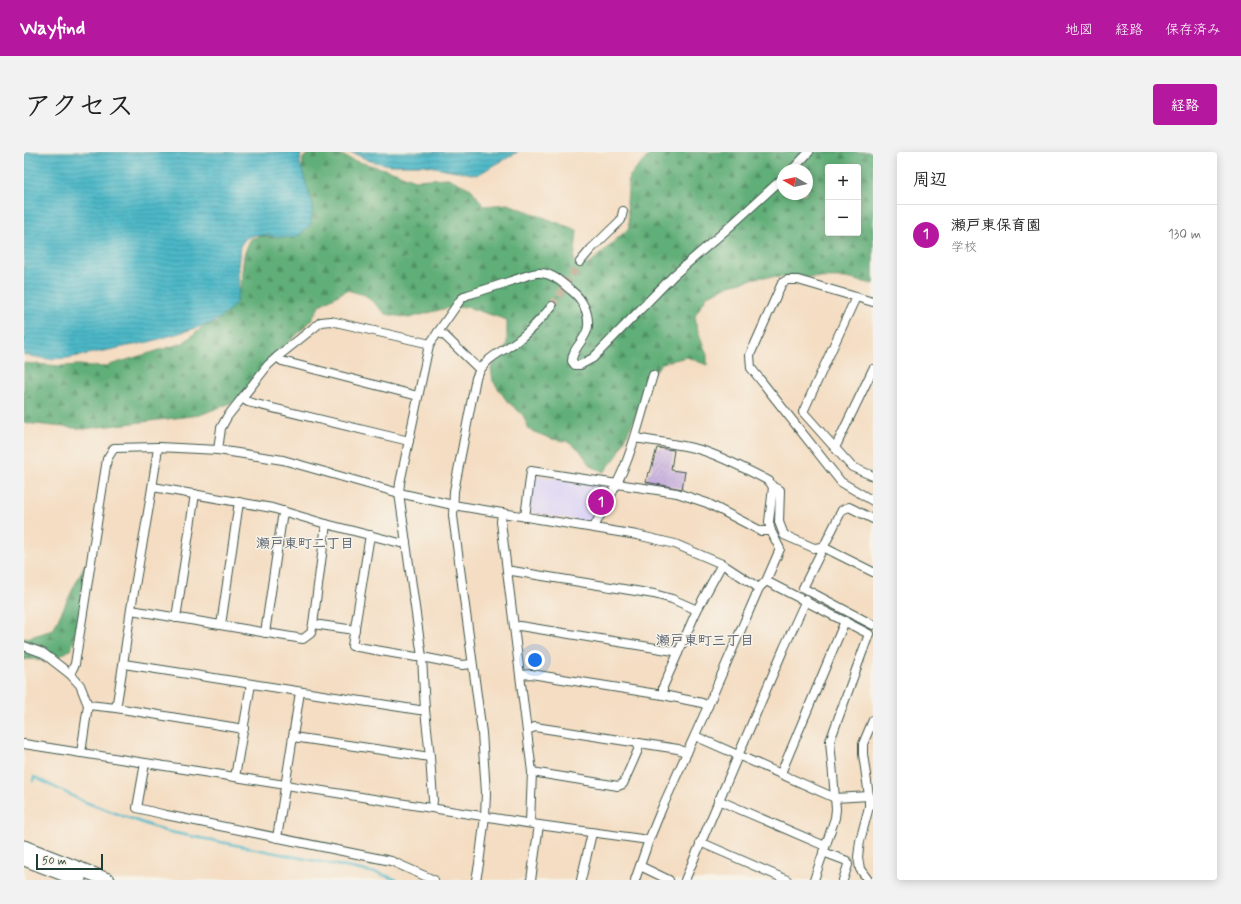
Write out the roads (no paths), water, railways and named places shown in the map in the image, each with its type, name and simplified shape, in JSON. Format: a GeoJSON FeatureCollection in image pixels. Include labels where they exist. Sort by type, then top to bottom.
{"type":"FeatureCollection","features":[{"type":"Feature","properties":{"kind":"main road"},"geometry":{"type":"LineString","coordinates":[[24,847],[108,880]]}},
{"type":"Feature","properties":{"kind":"main road"},"geometry":{"type":"LineString","coordinates":[[24,859],[79,880]]}},
{"type":"Feature","properties":{"kind":"street"},"geometry":{"type":"LineString","coordinates":[[798,164],[810,152]]}},
{"type":"Feature","properties":{"kind":"street"},"geometry":{"type":"LineString","coordinates":[[432,808],[433,800],[422,657],[399,493],[429,345],[461,299],[467,295],[539,272],[554,276],[579,296],[584,305],[588,318],[587,330],[572,357],[572,361],[575,365],[580,365],[593,358],[674,275],[777,183]]}},
{"type":"Feature","properties":{"kind":"street"},"geometry":{"type":"LineString","coordinates":[[580,262],[591,249],[621,220],[623,217],[623,210]]}},
{"type":"Feature","properties":{"kind":"street"},"geometry":{"type":"LineString","coordinates":[[873,302],[798,280],[787,280],[782,283],[750,355],[752,368],[841,482],[873,501]]}},
{"type":"Feature","properties":{"kind":"street"},"geometry":{"type":"LineString","coordinates":[[856,297],[803,412],[852,467],[873,476]]}},
{"type":"Feature","properties":{"kind":"street"},"geometry":{"type":"LineString","coordinates":[[476,880],[485,816],[486,792],[482,733],[453,516],[454,491],[476,378],[480,370],[489,358],[516,342],[536,325],[552,306]]}},
{"type":"Feature","properties":{"kind":"street"},"geometry":{"type":"LineString","coordinates":[[218,450],[221,428],[227,417],[268,365],[321,322],[331,321],[419,341],[429,345]]}},
{"type":"Feature","properties":{"kind":"street"},"geometry":{"type":"LineString","coordinates":[[438,332],[480,370]]}},
{"type":"Feature","properties":{"kind":"street"},"geometry":{"type":"LineString","coordinates":[[277,357],[282,361],[418,396]]}},
{"type":"Feature","properties":{"kind":"street"},"geometry":{"type":"LineString","coordinates":[[835,448],[873,369]]}},
{"type":"Feature","properties":{"kind":"street"},"geometry":{"type":"LineString","coordinates":[[594,527],[617,484],[634,438],[653,375]]}},
{"type":"Feature","properties":{"kind":"street"},"geometry":{"type":"LineString","coordinates":[[242,398],[248,402],[409,442]]}},
{"type":"Feature","properties":{"kind":"street"},"geometry":{"type":"LineString","coordinates":[[634,438],[690,447],[704,451],[728,460],[769,481],[772,487],[769,522],[771,531],[780,549],[766,581],[759,588],[662,808],[635,880]]}},
{"type":"Feature","properties":{"kind":"street"},"geometry":{"type":"LineString","coordinates":[[116,708],[124,664],[131,610],[153,487],[158,447]]}},
{"type":"Feature","properties":{"kind":"street"},"geometry":{"type":"LineString","coordinates":[[70,674],[75,664],[107,459],[114,448],[158,447],[218,450],[283,460],[399,493],[453,505],[637,535],[675,544],[722,564],[759,588]]}},
{"type":"Feature","properties":{"kind":"street"},"geometry":{"type":"LineString","coordinates":[[525,517],[531,471],[677,494],[707,503],[761,531],[771,531]]}},
{"type":"Feature","properties":{"kind":"street"},"geometry":{"type":"LineString","coordinates":[[153,487],[272,508],[400,543],[406,542]]}},
{"type":"Feature","properties":{"kind":"street"},"geometry":{"type":"LineString","coordinates":[[772,487],[780,490],[779,522],[784,535],[814,548],[823,547],[873,572]]}},
{"type":"Feature","properties":{"kind":"street"},"geometry":{"type":"LineString","coordinates":[[176,618],[195,494]]}},
{"type":"Feature","properties":{"kind":"street"},"geometry":{"type":"LineString","coordinates":[[221,625],[239,502]]}},
{"type":"Feature","properties":{"kind":"street"},"geometry":{"type":"LineString","coordinates":[[873,519],[849,507],[842,510],[803,588],[873,625]]}},
{"type":"Feature","properties":{"kind":"street"},"geometry":{"type":"LineString","coordinates":[[265,633],[284,511]]}},
{"type":"Feature","properties":{"kind":"street"},"geometry":{"type":"LineString","coordinates":[[502,513],[501,522],[532,772],[530,823]]}},
{"type":"Feature","properties":{"kind":"street"},"geometry":{"type":"LineString","coordinates":[[131,610],[303,639],[311,633],[313,624],[326,524]]}},
{"type":"Feature","properties":{"kind":"street"},"geometry":{"type":"LineString","coordinates":[[370,535],[352,646],[462,665],[472,664]]}},
{"type":"Feature","properties":{"kind":"street"},"geometry":{"type":"LineString","coordinates":[[663,695],[663,687],[697,610],[722,564]]}},
{"type":"Feature","properties":{"kind":"street"},"geometry":{"type":"LineString","coordinates":[[507,571],[512,570],[654,594],[672,599],[697,610]]}},
{"type":"Feature","properties":{"kind":"street"},"geometry":{"type":"LineString","coordinates":[[766,581],[806,600],[869,634],[830,741],[836,808],[814,880]]}},
{"type":"Feature","properties":{"kind":"street"},"geometry":{"type":"LineString","coordinates":[[684,880],[806,600]]}},
{"type":"Feature","properties":{"kind":"street"},"geometry":{"type":"LineString","coordinates":[[781,773],[845,621]]}},
{"type":"Feature","properties":{"kind":"street"},"geometry":{"type":"LineString","coordinates":[[313,624],[355,630]]}},
{"type":"Feature","properties":{"kind":"street"},"geometry":{"type":"LineString","coordinates":[[514,627],[520,626],[674,651],[678,653]]}},
{"type":"Feature","properties":{"kind":"street"},"geometry":{"type":"LineString","coordinates":[[24,646],[43,653],[70,674],[80,686],[88,704],[81,753]]}},
{"type":"Feature","properties":{"kind":"street"},"geometry":{"type":"LineString","coordinates":[[124,664],[425,710]]}},
{"type":"Feature","properties":{"kind":"street"},"geometry":{"type":"LineString","coordinates":[[520,675],[531,674],[663,695],[702,703],[708,706]]}},
{"type":"Feature","properties":{"kind":"street"},"geometry":{"type":"LineString","coordinates":[[235,776],[251,684]]}},
{"type":"Feature","properties":{"kind":"street"},"geometry":{"type":"LineString","coordinates":[[277,838],[300,692]]}},
{"type":"Feature","properties":{"kind":"street"},"geometry":{"type":"LineString","coordinates":[[88,704],[244,729]]}},
{"type":"Feature","properties":{"kind":"street"},"geometry":{"type":"LineString","coordinates":[[868,880],[860,869],[858,857],[860,841],[869,807],[863,744],[873,720]]}},
{"type":"Feature","properties":{"kind":"street"},"geometry":{"type":"LineString","coordinates":[[527,730],[535,727],[678,749],[687,753]]}},
{"type":"Feature","properties":{"kind":"street"},"geometry":{"type":"LineString","coordinates":[[695,736],[835,798],[869,796]]}},
{"type":"Feature","properties":{"kind":"street"},"geometry":{"type":"LineString","coordinates":[[292,737],[430,757]]}},
{"type":"Feature","properties":{"kind":"street"},"geometry":{"type":"LineString","coordinates":[[532,772],[618,786],[623,784],[638,750],[639,743]]}},
{"type":"Feature","properties":{"kind":"street"},"geometry":{"type":"LineString","coordinates":[[24,744],[539,825],[649,840]]}},
{"type":"Feature","properties":{"kind":"street"},"geometry":{"type":"LineString","coordinates":[[145,763],[138,808],[391,861],[434,880]]}},
{"type":"Feature","properties":{"kind":"street"},"geometry":{"type":"LineString","coordinates":[[718,800],[847,861],[848,864],[843,880]]}},
{"type":"Feature","properties":{"kind":"street"},"geometry":{"type":"LineString","coordinates":[[531,880],[539,825]]}},
{"type":"Feature","properties":{"kind":"street"},"geometry":{"type":"LineString","coordinates":[[581,880],[592,832]]}},
{"type":"Feature","properties":{"kind":"street"},"geometry":{"type":"LineString","coordinates":[[700,842],[787,880]]}},
{"type":"Feature","properties":{"kind":"street"},"geometry":{"type":"LineString","coordinates":[[640,866],[669,880]]}},
{"type":"Feature","properties":{"kind":"water"},"geometry":{"type":"Polygon","coordinates":[[[24,152],[301,152],[300,163],[313,206],[311,224],[296,238],[256,235],[246,238],[240,246],[238,268],[239,290],[236,303],[229,311],[213,323],[149,342],[68,358],[48,359],[24,355],[24,152]]]}},
{"type":"Feature","properties":{"kind":"water"},"geometry":{"type":"Polygon","coordinates":[[[351,152],[518,152],[477,175],[424,165],[389,165],[370,161],[351,152]]]}},
{"type":"Feature","properties":{"kind":"waterway"},"geometry":{"type":"LineString","coordinates":[[33,781],[34,777],[85,802],[165,831],[381,874],[397,880]]}},
{"type":"Feature","properties":{"kind":"tunnel"},"geometry":{"type":"LineString","coordinates":[[552,306],[580,262]]}},
{"type":"Feature","properties":{"kind":"place","name":"瀬戸東保育園"},"geometry":{"type":"Point","coordinates":[601,502]}},
{"type":"Feature","properties":{"kind":"district","name":"瀬戸東町二丁目"},"geometry":{"type":"Point","coordinates":[305,544]}},
{"type":"Feature","properties":{"kind":"district","name":"瀬戸東町三丁目"},"geometry":{"type":"Point","coordinates":[705,641]}}]}
